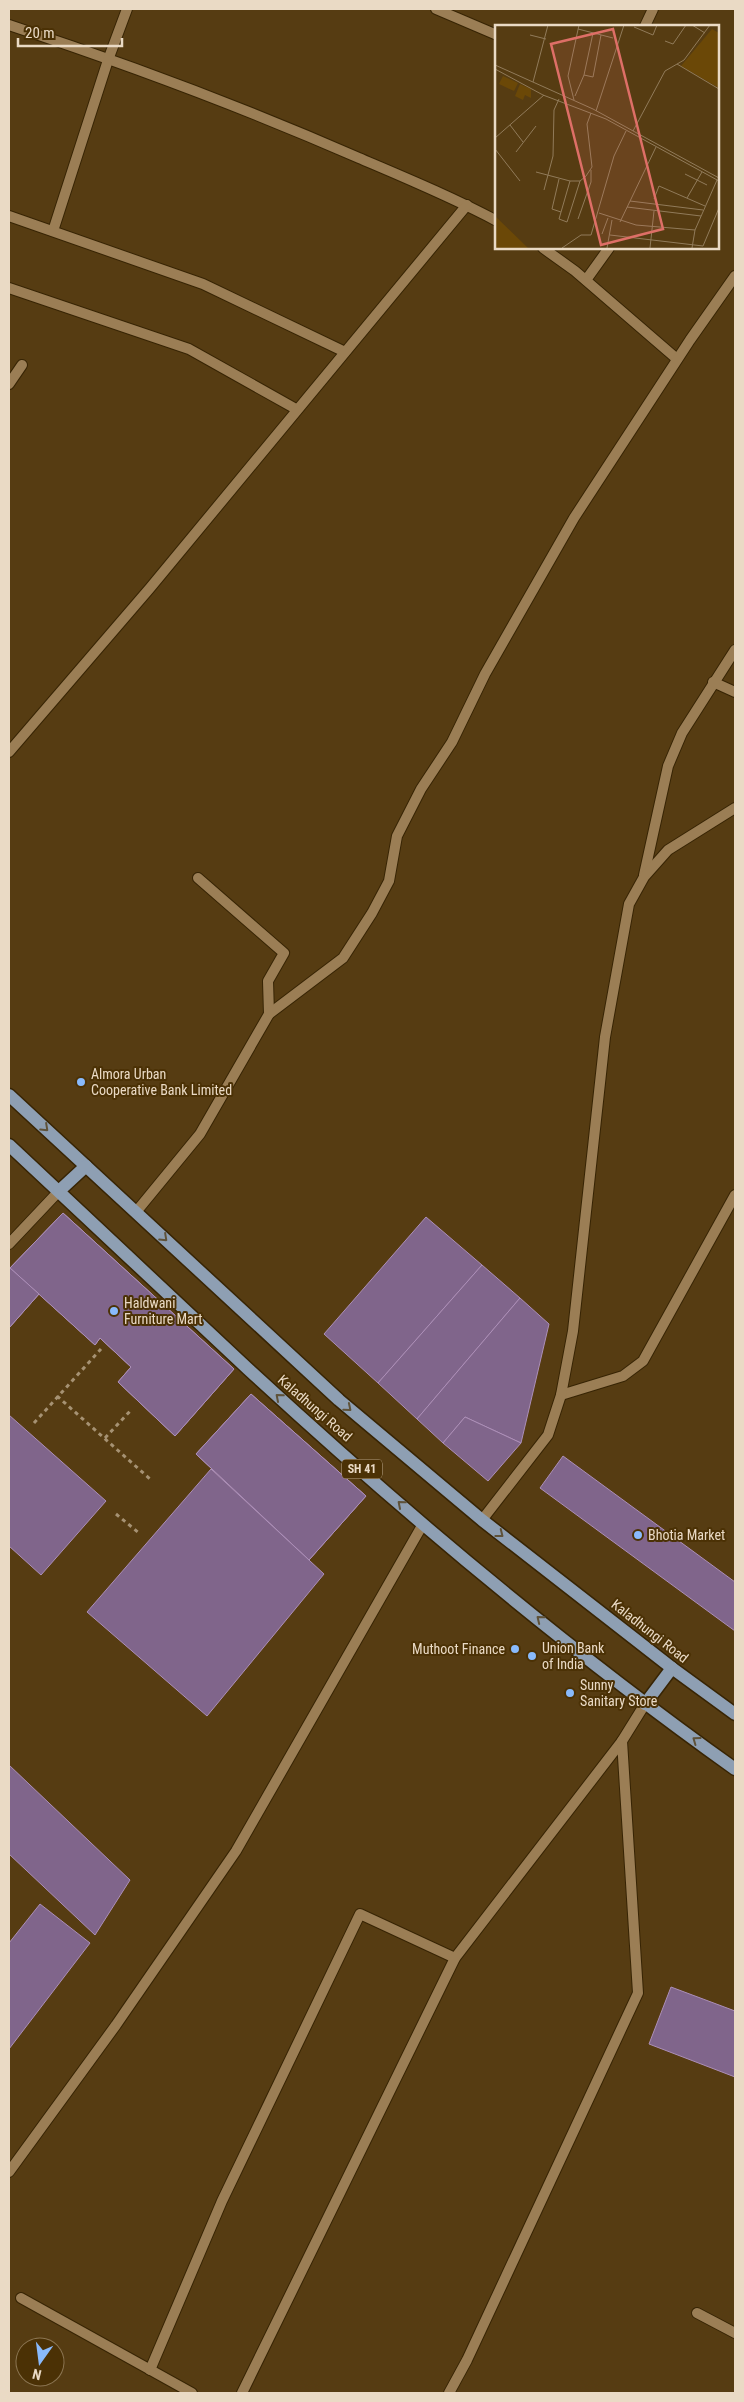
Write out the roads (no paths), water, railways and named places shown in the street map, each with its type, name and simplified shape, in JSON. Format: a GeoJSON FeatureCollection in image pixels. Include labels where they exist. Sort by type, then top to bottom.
{"type":"FeatureCollection","features":[{"type":"Feature","properties":{"kind":"main road","name":"Kaladhungi Road"},"geometry":{"type":"LineString","coordinates":[[9,1095],[339,1400],[482,1520],[672,1668],[735,1714]]}},
{"type":"Feature","properties":{"kind":"main road","name":"Kaladhungi Road"},"geometry":{"type":"LineString","coordinates":[[9,1145],[250,1370],[424,1524],[645,1704],[735,1769]]}},
{"type":"Feature","properties":{"kind":"main road"},"geometry":{"type":"LineString","coordinates":[[59,1191],[86,1166]]}},
{"type":"Feature","properties":{"kind":"main road"},"geometry":{"type":"LineString","coordinates":[[645,1704],[672,1668]]}},
{"type":"Feature","properties":{"kind":"street"},"geometry":{"type":"LineString","coordinates":[[53,231],[108,60],[127,9]]}},
{"type":"Feature","properties":{"kind":"street"},"geometry":{"type":"LineString","coordinates":[[436,9],[495,35]]}},
{"type":"Feature","properties":{"kind":"street"},"geometry":{"type":"LineString","coordinates":[[645,25],[653,9]]}},
{"type":"Feature","properties":{"kind":"street"},"geometry":{"type":"LineString","coordinates":[[9,25],[293,129],[467,205],[495,220]]}},
{"type":"Feature","properties":{"kind":"street"},"geometry":{"type":"LineString","coordinates":[[9,752],[150,588],[344,351],[467,205]]}},
{"type":"Feature","properties":{"kind":"street"},"geometry":{"type":"LineString","coordinates":[[9,216],[203,284],[344,351]]}},
{"type":"Feature","properties":{"kind":"street"},"geometry":{"type":"LineString","coordinates":[[546,249],[586,280],[677,359]]}},
{"type":"Feature","properties":{"kind":"street"},"geometry":{"type":"LineString","coordinates":[[586,280],[608,249]]}},
{"type":"Feature","properties":{"kind":"street"},"geometry":{"type":"LineString","coordinates":[[136,1212],[200,1134],[269,1014],[343,958],[372,913],[389,881],[397,836],[421,789],[452,742],[485,674],[574,518],[677,359],[735,276]]}},
{"type":"Feature","properties":{"kind":"street"},"geometry":{"type":"LineString","coordinates":[[9,288],[189,349],[296,409]]}},
{"type":"Feature","properties":{"kind":"street"},"geometry":{"type":"LineString","coordinates":[[9,384],[22,365]]}},
{"type":"Feature","properties":{"kind":"street"},"geometry":{"type":"LineString","coordinates":[[644,877],[668,766],[682,733],[735,650]]}},
{"type":"Feature","properties":{"kind":"street"},"geometry":{"type":"LineString","coordinates":[[713,682],[735,692]]}},
{"type":"Feature","properties":{"kind":"street"},"geometry":{"type":"LineString","coordinates":[[482,1520],[548,1435],[561,1395],[573,1331],[606,1027],[629,904],[644,877],[668,850],[735,808]]}},
{"type":"Feature","properties":{"kind":"street"},"geometry":{"type":"LineString","coordinates":[[198,878],[284,953],[268,981],[269,1014]]}},
{"type":"Feature","properties":{"kind":"street"},"geometry":{"type":"LineString","coordinates":[[9,1244],[59,1191]]}},
{"type":"Feature","properties":{"kind":"street"},"geometry":{"type":"LineString","coordinates":[[561,1395],[623,1376],[644,1361],[735,1195]]}},
{"type":"Feature","properties":{"kind":"street"},"geometry":{"type":"LineString","coordinates":[[9,2172],[116,2025],[236,1851],[424,1524]]}},
{"type":"Feature","properties":{"kind":"street"},"geometry":{"type":"LineString","coordinates":[[242,2393],[455,1958],[622,1741],[645,1704]]}},
{"type":"Feature","properties":{"kind":"street"},"geometry":{"type":"LineString","coordinates":[[449,2393],[472,2351],[638,1993],[622,1741]]}},
{"type":"Feature","properties":{"kind":"street"},"geometry":{"type":"LineString","coordinates":[[150,2370],[222,2201],[360,1914],[455,1958]]}},
{"type":"Feature","properties":{"kind":"street"},"geometry":{"type":"LineString","coordinates":[[21,2298],[192,2393]]}},
{"type":"Feature","properties":{"kind":"street"},"geometry":{"type":"LineString","coordinates":[[697,2313],[735,2333]]}},
{"type":"Feature","properties":{"kind":"place","name":"Almora Urban Cooperative Bank Limited"},"geometry":{"type":"Point","coordinates":[81,1082]}},
{"type":"Feature","properties":{"kind":"place","name":"Haldwani Furniture Mart"},"geometry":{"type":"Point","coordinates":[114,1311]}},
{"type":"Feature","properties":{"kind":"place","name":"Bhotia Market"},"geometry":{"type":"Point","coordinates":[638,1535]}},
{"type":"Feature","properties":{"kind":"place","name":"Muthoot Finance"},"geometry":{"type":"Point","coordinates":[515,1649]}},
{"type":"Feature","properties":{"kind":"place","name":"Union Bank of India"},"geometry":{"type":"Point","coordinates":[532,1656]}},
{"type":"Feature","properties":{"kind":"place","name":"Sunny Sanitary Store"},"geometry":{"type":"Point","coordinates":[570,1693]}}]}
